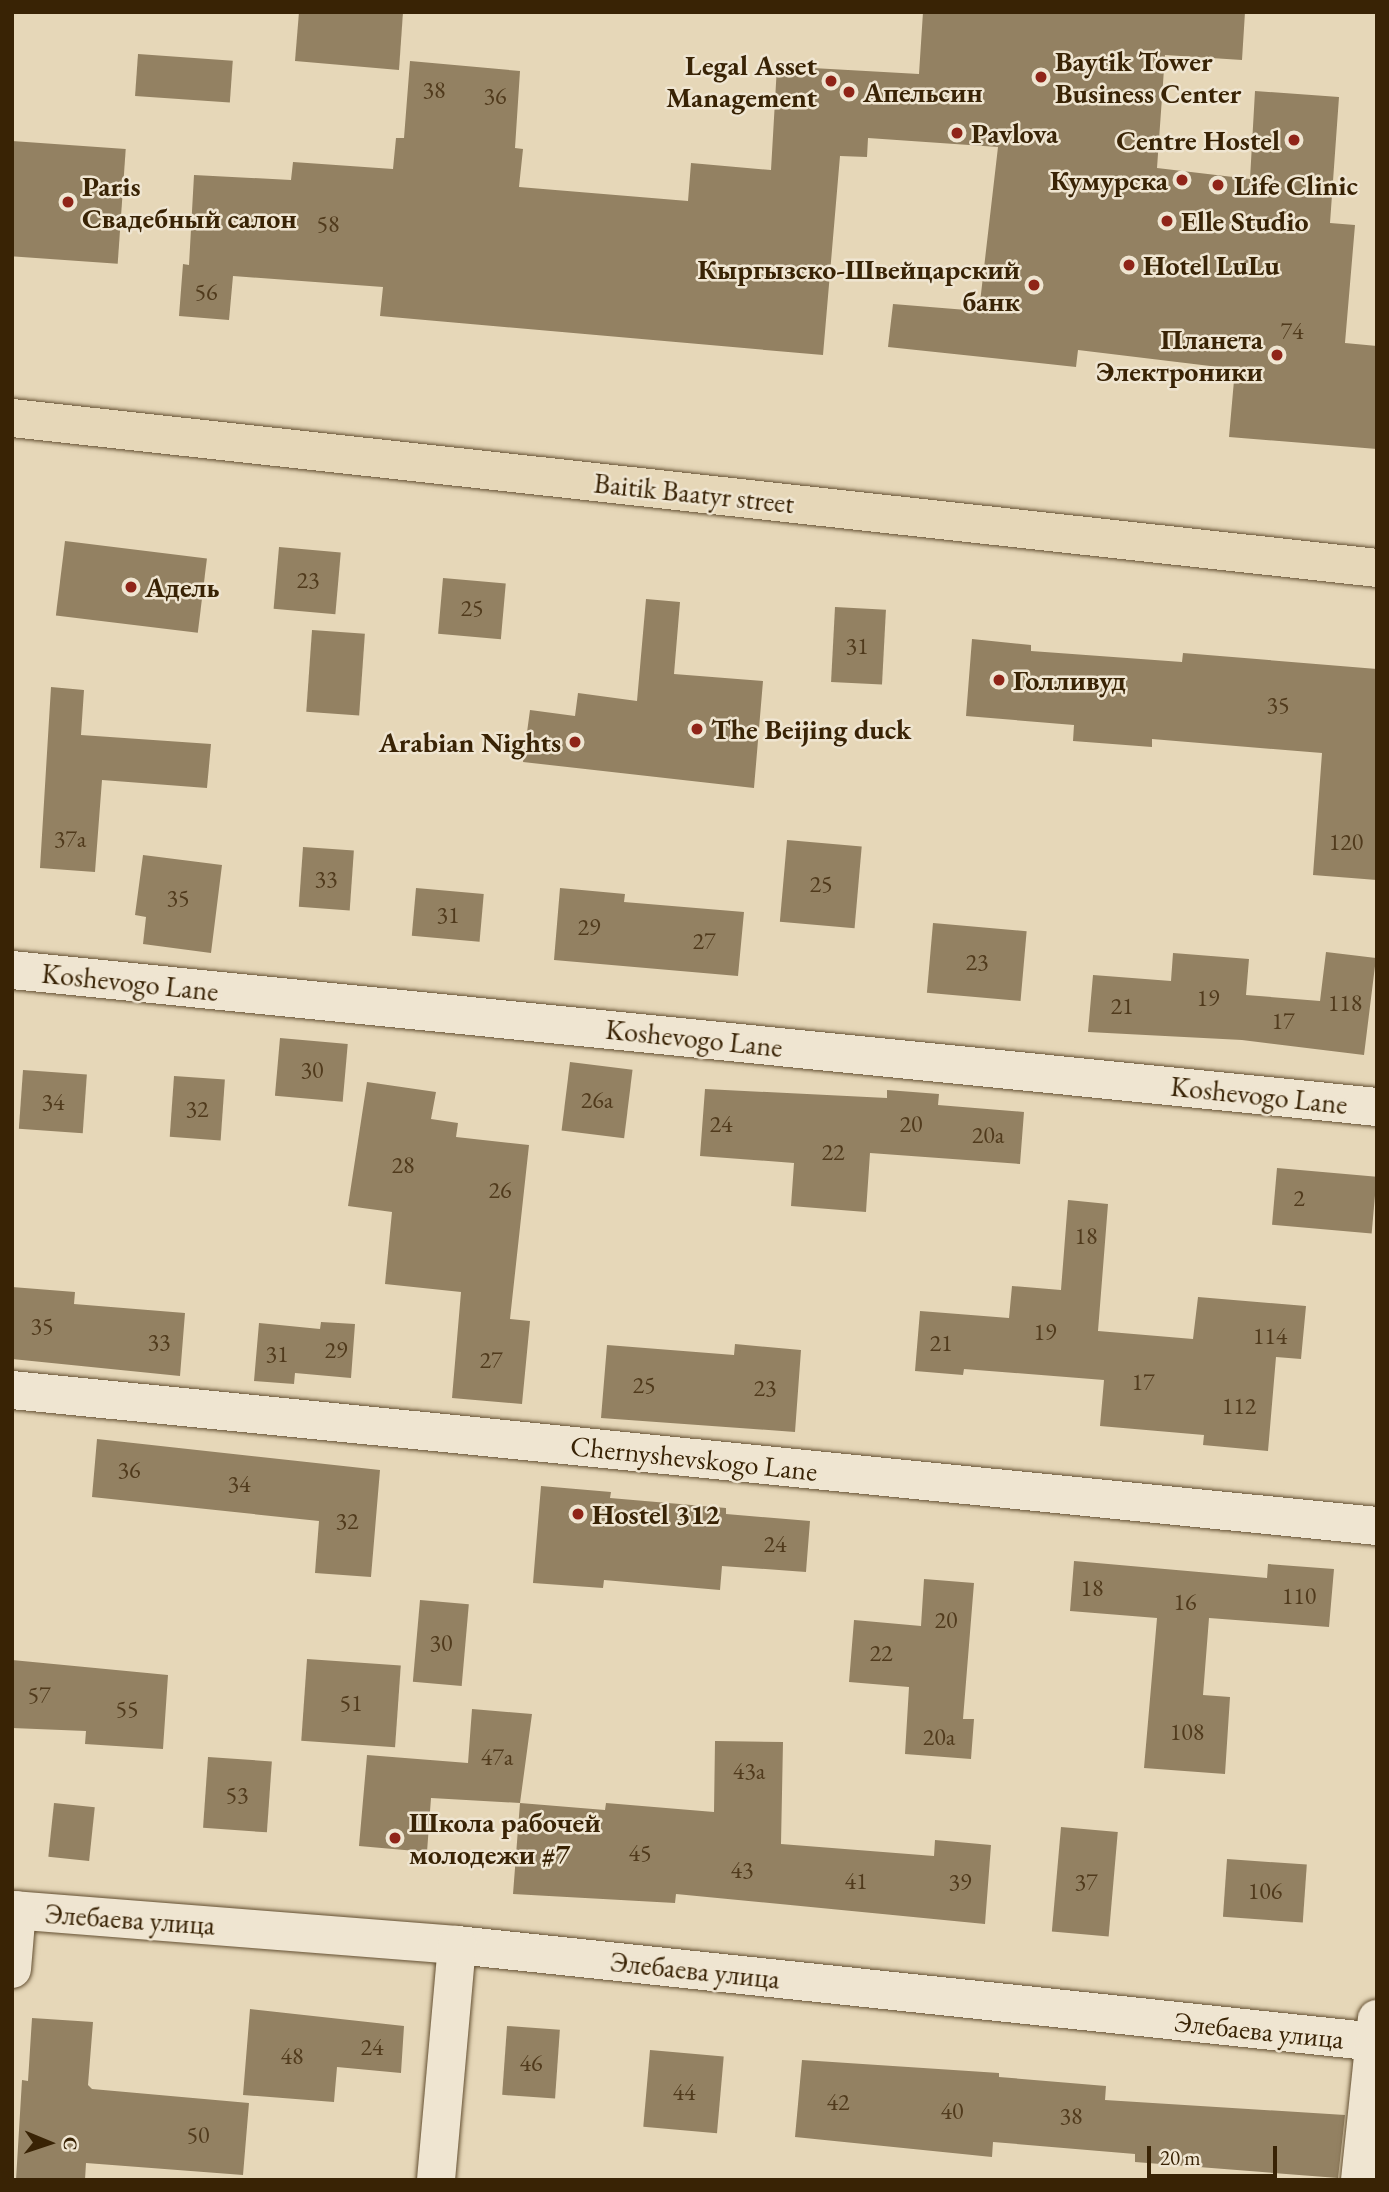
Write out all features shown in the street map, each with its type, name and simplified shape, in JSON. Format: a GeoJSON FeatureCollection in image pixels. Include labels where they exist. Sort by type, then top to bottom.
{"type":"FeatureCollection","features":[{"type":"Feature","properties":{"kind":"main road","name":"Baitik Baatyr street"},"geometry":{"type":"LineString","coordinates":[[12,418],[1377,568]]}},
{"type":"Feature","properties":{"kind":"street","name":"Koshevogo Lane"},"geometry":{"type":"LineString","coordinates":[[12,970],[1377,1107]]}},
{"type":"Feature","properties":{"kind":"street","name":"Chernyshevskogo Lane"},"geometry":{"type":"LineString","coordinates":[[12,1390],[1377,1526]]}},
{"type":"Feature","properties":{"kind":"street","name":"Элебаева улица"},"geometry":{"type":"LineString","coordinates":[[14,1910],[457,1945],[1376,2035]]}},
{"type":"Feature","properties":{"kind":"street"},"geometry":{"type":"LineString","coordinates":[[12,1969],[14,1910]]}},
{"type":"Feature","properties":{"kind":"street"},"geometry":{"type":"LineString","coordinates":[[436,2180],[457,1945]]}},
{"type":"Feature","properties":{"kind":"street"},"geometry":{"type":"LineString","coordinates":[[1360,2180],[1376,2035]]}},
{"type":"Feature","properties":{"kind":"building"},"geometry":{"type":"Polygon","coordinates":[[[299,12],[403,12],[399,70],[295,61],[299,12]]]}},
{"type":"Feature","properties":{"kind":"building"},"geometry":{"type":"Polygon","coordinates":[[[923,12],[1245,12],[1242,60],[1165,55],[1157,168],[1250,179],[1255,91],[1339,97],[1330,223],[1355,225],[1345,343],[1377,346],[1377,449],[1229,437],[1235,369],[1078,350],[1076,367],[888,347],[893,304],[979,311],[998,147],[868,138],[867,157],[840,156],[823,355],[380,316],[383,287],[233,276],[229,320],[179,316],[183,264],[189,265],[194,175],[291,180],[293,162],[393,169],[396,138],[404,138],[410,61],[520,71],[515,148],[523,149],[519,187],[688,201],[691,163],[771,170],[777,66],[919,74],[923,12]]]}},
{"type":"Feature","properties":{"kind":"building"},"geometry":{"type":"Polygon","coordinates":[[[138,54],[233,61],[230,103],[135,96],[138,54]]]}},
{"type":"Feature","properties":{"kind":"building","name":"Paris Свадебный салон"},"geometry":{"type":"Polygon","coordinates":[[[12,141],[126,149],[118,264],[12,256],[12,141]]]}},
{"type":"Feature","properties":{"kind":"building","name":"Адель"},"geometry":{"type":"Polygon","coordinates":[[[65,541],[207,558],[198,633],[56,615],[65,541]]]}},
{"type":"Feature","properties":{"kind":"building"},"geometry":{"type":"Polygon","coordinates":[[[279,547],[341,552],[335,614],[274,609],[279,547]]]}},
{"type":"Feature","properties":{"kind":"building"},"geometry":{"type":"Polygon","coordinates":[[[443,578],[506,583],[501,639],[438,634],[443,578]]]}},
{"type":"Feature","properties":{"kind":"building","name":"The Beijing duck"},"geometry":{"type":"Polygon","coordinates":[[[646,599],[680,602],[674,674],[763,681],[754,788],[523,762],[530,710],[575,716],[578,693],[637,701],[646,599]]]}},
{"type":"Feature","properties":{"kind":"building"},"geometry":{"type":"Polygon","coordinates":[[[835,607],[886,610],[882,685],[831,682],[835,607]]]}},
{"type":"Feature","properties":{"kind":"building"},"geometry":{"type":"Polygon","coordinates":[[[312,630],[365,634],[359,715],[306,712],[312,630]]]}},
{"type":"Feature","properties":{"kind":"building"},"geometry":{"type":"Polygon","coordinates":[[[972,639],[1031,645],[1031,651],[1182,662],[1183,653],[1377,669],[1377,880],[1313,875],[1322,753],[1152,739],[1152,747],[1073,741],[1074,725],[966,716],[972,639]]]}},
{"type":"Feature","properties":{"kind":"building"},"geometry":{"type":"Polygon","coordinates":[[[51,687],[84,690],[81,735],[211,744],[207,788],[102,780],[95,872],[40,868],[51,687]]]}},
{"type":"Feature","properties":{"kind":"building"},"geometry":{"type":"Polygon","coordinates":[[[787,840],[862,847],[855,928],[780,922],[787,840]]]}},
{"type":"Feature","properties":{"kind":"building"},"geometry":{"type":"Polygon","coordinates":[[[303,847],[354,851],[350,910],[299,907],[303,847]]]}},
{"type":"Feature","properties":{"kind":"building"},"geometry":{"type":"Polygon","coordinates":[[[143,855],[222,865],[211,953],[143,944],[146,917],[135,915],[143,855]]]}},
{"type":"Feature","properties":{"kind":"building"},"geometry":{"type":"Polygon","coordinates":[[[416,888],[484,894],[480,942],[412,936],[416,888]]]}},
{"type":"Feature","properties":{"kind":"building"},"geometry":{"type":"Polygon","coordinates":[[[560,888],[625,894],[624,902],[744,912],[738,976],[554,960],[560,888]]]}},
{"type":"Feature","properties":{"kind":"building"},"geometry":{"type":"Polygon","coordinates":[[[933,923],[1027,931],[1021,1001],[927,993],[933,923]]]}},
{"type":"Feature","properties":{"kind":"building"},"geometry":{"type":"Polygon","coordinates":[[[1326,952],[1376,958],[1364,1055],[1242,1040],[1088,1032],[1093,975],[1171,981],[1173,953],[1249,959],[1246,995],[1320,1001],[1326,952]]]}},
{"type":"Feature","properties":{"kind":"building"},"geometry":{"type":"Polygon","coordinates":[[[280,1038],[348,1044],[343,1102],[275,1096],[280,1038]]]}},
{"type":"Feature","properties":{"kind":"building"},"geometry":{"type":"Polygon","coordinates":[[[570,1062],[633,1070],[624,1138],[562,1130],[570,1062]]]}},
{"type":"Feature","properties":{"kind":"building"},"geometry":{"type":"Polygon","coordinates":[[[23,1070],[87,1074],[83,1133],[19,1129],[23,1070]]]}},
{"type":"Feature","properties":{"kind":"building"},"geometry":{"type":"Polygon","coordinates":[[[174,1076],[225,1080],[221,1140],[170,1137],[174,1076]]]}},
{"type":"Feature","properties":{"kind":"building"},"geometry":{"type":"Polygon","coordinates":[[[367,1082],[436,1092],[431,1119],[458,1123],[456,1137],[529,1145],[510,1319],[530,1321],[522,1404],[452,1398],[461,1292],[385,1284],[392,1212],[348,1206],[367,1082]]]}},
{"type":"Feature","properties":{"kind":"building"},"geometry":{"type":"Polygon","coordinates":[[[705,1089],[887,1098],[887,1090],[939,1094],[938,1105],[1024,1112],[1020,1164],[870,1153],[866,1212],[791,1206],[794,1163],[700,1156],[705,1089]]]}},
{"type":"Feature","properties":{"kind":"building"},"geometry":{"type":"Polygon","coordinates":[[[1277,1168],[1377,1177],[1372,1233],[1272,1225],[1277,1168]]]}},
{"type":"Feature","properties":{"kind":"building"},"geometry":{"type":"Polygon","coordinates":[[[1068,1200],[1108,1204],[1098,1331],[1193,1339],[1198,1297],[1306,1306],[1301,1359],[1276,1357],[1268,1451],[1203,1445],[1204,1435],[1100,1426],[1104,1380],[964,1369],[963,1375],[915,1371],[920,1311],[1009,1318],[1012,1286],[1061,1290],[1068,1200]]]}},
{"type":"Feature","properties":{"kind":"building"},"geometry":{"type":"Polygon","coordinates":[[[12,1287],[75,1292],[74,1304],[185,1313],[180,1376],[12,1359],[12,1287]]]}},
{"type":"Feature","properties":{"kind":"building"},"geometry":{"type":"Polygon","coordinates":[[[321,1322],[355,1324],[351,1378],[295,1373],[294,1384],[254,1381],[259,1323],[320,1329],[321,1322]]]}},
{"type":"Feature","properties":{"kind":"building"},"geometry":{"type":"Polygon","coordinates":[[[735,1344],[801,1350],[795,1432],[601,1418],[607,1345],[734,1355],[735,1344]]]}},
{"type":"Feature","properties":{"kind":"building"},"geometry":{"type":"Polygon","coordinates":[[[97,1439],[380,1470],[371,1577],[315,1573],[319,1521],[92,1497],[97,1439]]]}},
{"type":"Feature","properties":{"kind":"building"},"geometry":{"type":"Polygon","coordinates":[[[541,1486],[611,1492],[610,1498],[726,1508],[726,1514],[810,1521],[806,1572],[722,1566],[720,1590],[604,1580],[603,1588],[533,1583],[541,1486]]]}},
{"type":"Feature","properties":{"kind":"building"},"geometry":{"type":"Polygon","coordinates":[[[1074,1561],[1267,1578],[1268,1564],[1334,1569],[1329,1627],[1209,1618],[1203,1695],[1230,1697],[1225,1774],[1144,1768],[1157,1618],[1070,1611],[1074,1561]]]}},
{"type":"Feature","properties":{"kind":"building"},"geometry":{"type":"Polygon","coordinates":[[[924,1579],[974,1583],[963,1719],[974,1719],[971,1759],[905,1754],[909,1687],[849,1682],[854,1620],[921,1626],[924,1579]]]}},
{"type":"Feature","properties":{"kind":"building"},"geometry":{"type":"Polygon","coordinates":[[[420,1600],[469,1604],[462,1686],[413,1682],[420,1600]]]}},
{"type":"Feature","properties":{"kind":"building"},"geometry":{"type":"Polygon","coordinates":[[[307,1659],[401,1666],[395,1747],[301,1741],[307,1659]]]}},
{"type":"Feature","properties":{"kind":"building"},"geometry":{"type":"Polygon","coordinates":[[[12,1660],[168,1675],[163,1749],[85,1744],[86,1731],[12,1728],[12,1660]]]}},
{"type":"Feature","properties":{"kind":"building"},"geometry":{"type":"Polygon","coordinates":[[[472,1709],[532,1714],[520,1803],[431,1798],[427,1852],[359,1846],[367,1755],[468,1763],[472,1709]]]}},
{"type":"Feature","properties":{"kind":"building"},"geometry":{"type":"Polygon","coordinates":[[[715,1741],[783,1742],[781,1844],[934,1856],[935,1840],[991,1845],[985,1924],[676,1894],[675,1903],[513,1894],[520,1803],[605,1810],[606,1803],[714,1812],[715,1741]]]}},
{"type":"Feature","properties":{"kind":"building"},"geometry":{"type":"Polygon","coordinates":[[[208,1757],[272,1761],[267,1832],[203,1828],[208,1757]]]}},
{"type":"Feature","properties":{"kind":"building"},"geometry":{"type":"Polygon","coordinates":[[[54,1803],[95,1807],[89,1861],[48,1857],[54,1803]]]}},
{"type":"Feature","properties":{"kind":"building"},"geometry":{"type":"Polygon","coordinates":[[[1061,1827],[1118,1832],[1109,1937],[1052,1932],[1061,1827]]]}},
{"type":"Feature","properties":{"kind":"building"},"geometry":{"type":"Polygon","coordinates":[[[1227,1859],[1307,1865],[1303,1922],[1223,1917],[1227,1859]]]}},
{"type":"Feature","properties":{"kind":"building"},"geometry":{"type":"Polygon","coordinates":[[[250,2009],[404,2026],[401,2073],[337,2067],[334,2102],[243,2095],[250,2009]]]}},
{"type":"Feature","properties":{"kind":"building"},"geometry":{"type":"Polygon","coordinates":[[[32,2018],[93,2022],[88,2085],[92,2089],[249,2103],[243,2175],[86,2163],[85,2180],[16,2180],[22,2080],[28,2081],[32,2018]]]}},
{"type":"Feature","properties":{"kind":"building"},"geometry":{"type":"Polygon","coordinates":[[[507,2026],[560,2030],[555,2099],[502,2095],[507,2026]]]}},
{"type":"Feature","properties":{"kind":"building"},"geometry":{"type":"Polygon","coordinates":[[[650,2050],[724,2056],[717,2133],[643,2127],[650,2050]]]}},
{"type":"Feature","properties":{"kind":"building"},"geometry":{"type":"Polygon","coordinates":[[[802,2060],[999,2073],[999,2077],[1106,2086],[1105,2100],[1345,2115],[1338,2178],[1135,2162],[1135,2154],[993,2142],[992,2157],[795,2137],[802,2060]]]}},
{"type":"Feature","properties":{"kind":"place","name":"Baytik Tower Business Center"},"geometry":{"type":"Point","coordinates":[1041,77]}},
{"type":"Feature","properties":{"kind":"place","name":"Legal Asset Management"},"geometry":{"type":"Point","coordinates":[831,81]}},
{"type":"Feature","properties":{"kind":"place","name":"Апельсин"},"geometry":{"type":"Point","coordinates":[849,92]}},
{"type":"Feature","properties":{"kind":"place","name":"Pavlova"},"geometry":{"type":"Point","coordinates":[957,133]}},
{"type":"Feature","properties":{"kind":"place","name":"Centre Hostel"},"geometry":{"type":"Point","coordinates":[1294,140]}},
{"type":"Feature","properties":{"kind":"place","name":"Кумурска"},"geometry":{"type":"Point","coordinates":[1182,180]}},
{"type":"Feature","properties":{"kind":"place","name":"Life Clinic"},"geometry":{"type":"Point","coordinates":[1218,185]}},
{"type":"Feature","properties":{"kind":"place","name":"Paris Свадебный салон"},"geometry":{"type":"Point","coordinates":[68,202]}},
{"type":"Feature","properties":{"kind":"place","name":"Elle Studio"},"geometry":{"type":"Point","coordinates":[1167,221]}},
{"type":"Feature","properties":{"kind":"place","name":"Hotel LuLu"},"geometry":{"type":"Point","coordinates":[1129,265]}},
{"type":"Feature","properties":{"kind":"place","name":"Кыргызско-Швейцарский банк"},"geometry":{"type":"Point","coordinates":[1034,285]}},
{"type":"Feature","properties":{"kind":"place","name":"Планета Электроники"},"geometry":{"type":"Point","coordinates":[1277,355]}},
{"type":"Feature","properties":{"kind":"place","name":"Адель"},"geometry":{"type":"Point","coordinates":[131,587]}},
{"type":"Feature","properties":{"kind":"place","name":"Голливуд"},"geometry":{"type":"Point","coordinates":[999,680]}},
{"type":"Feature","properties":{"kind":"place","name":"The Beijing duck"},"geometry":{"type":"Point","coordinates":[697,729]}},
{"type":"Feature","properties":{"kind":"place","name":"Arabian Nights"},"geometry":{"type":"Point","coordinates":[575,742]}},
{"type":"Feature","properties":{"kind":"place","name":"Hostel 312"},"geometry":{"type":"Point","coordinates":[578,1514]}},
{"type":"Feature","properties":{"kind":"place","name":"Школа рабочей молодежи #7"},"geometry":{"type":"Point","coordinates":[395,1838]}}]}
